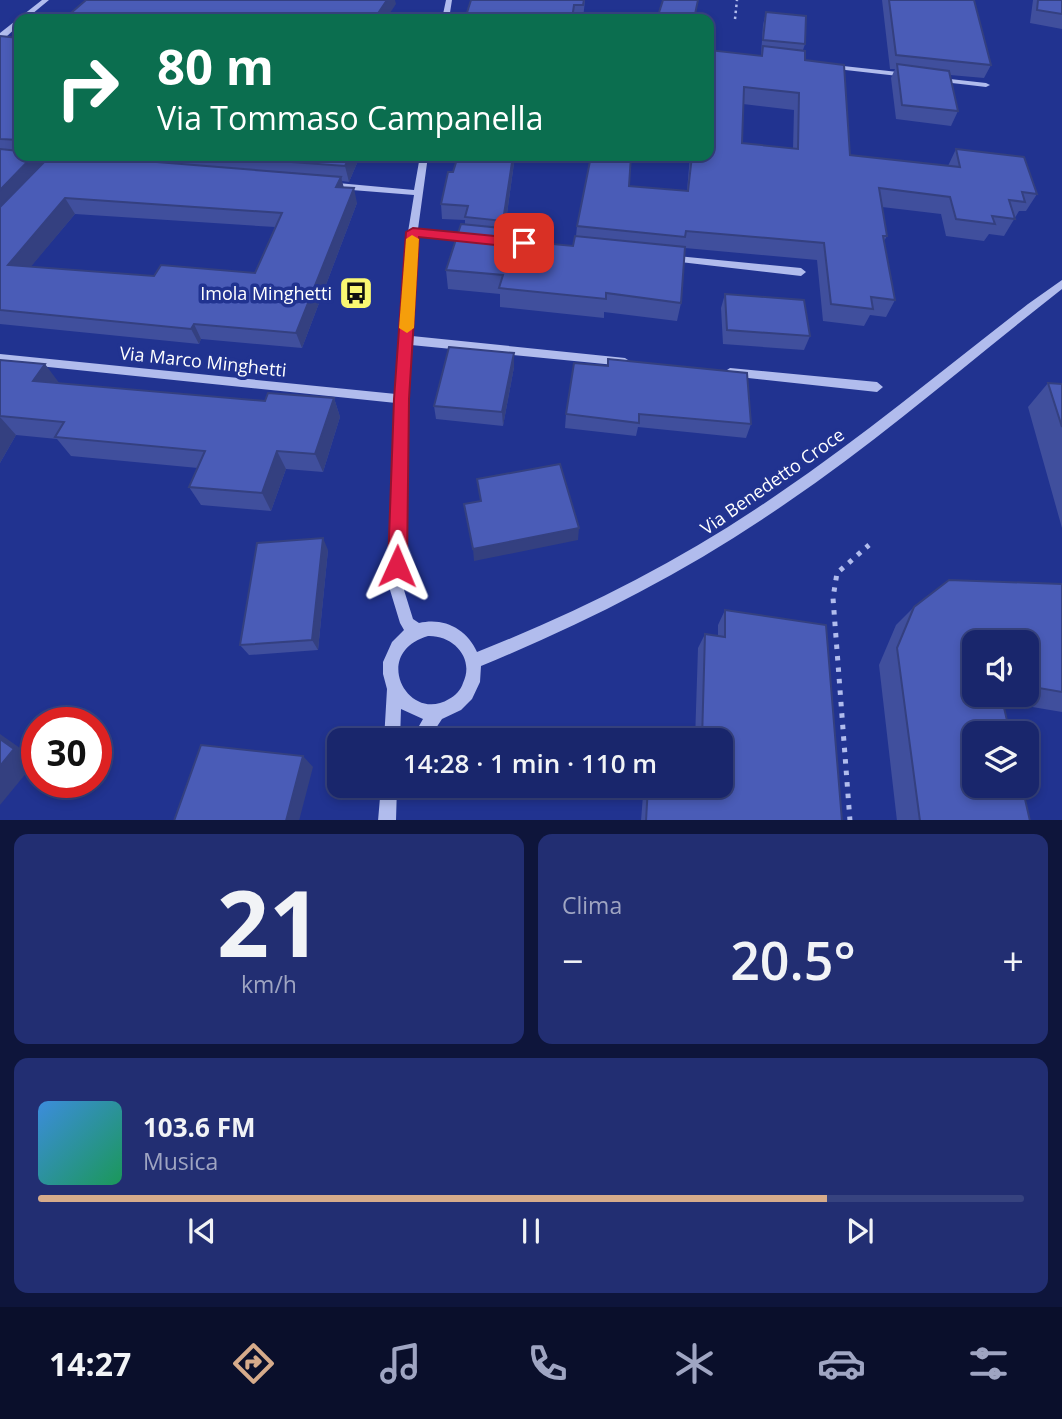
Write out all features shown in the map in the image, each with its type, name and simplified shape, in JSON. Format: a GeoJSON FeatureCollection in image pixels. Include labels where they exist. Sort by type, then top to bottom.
{"type":"FeatureCollection","features":[{"type":"Feature","properties":{"kind":"street"},"geometry":{"type":"LineString","coordinates":[[28,14],[46,0]]}},
{"type":"Feature","properties":{"kind":"street"},"geometry":{"type":"LineString","coordinates":[[815,64],[986,85]]}},
{"type":"Feature","properties":{"kind":"street"},"geometry":{"type":"LineString","coordinates":[[418,632],[407,623],[397,590],[401,399],[413,232],[423,161]]}},
{"type":"Feature","properties":{"kind":"street"},"geometry":{"type":"LineString","coordinates":[[316,184],[418,192]]}},
{"type":"Feature","properties":{"kind":"street"},"geometry":{"type":"LineString","coordinates":[[413,232],[482,239]]}},
{"type":"Feature","properties":{"kind":"street"},"geometry":{"type":"LineString","coordinates":[[649,256],[801,272]]}},
{"type":"Feature","properties":{"kind":"street","name":"Via Benedetto Croce"},"geometry":{"type":"LineString","coordinates":[[474,661],[524,642],[637,587],[732,532],[822,471],[1062,284]]}},
{"type":"Feature","properties":{"kind":"street"},"geometry":{"type":"LineString","coordinates":[[406,340],[641,363]]}},
{"type":"Feature","properties":{"kind":"street","name":"Via Marco Minghetti"},"geometry":{"type":"LineString","coordinates":[[0,358],[401,399]]}},
{"type":"Feature","properties":{"kind":"street"},"geometry":{"type":"LineString","coordinates":[[711,370],[877,387]]}},
{"type":"Feature","properties":{"kind":"street"},"geometry":{"type":"LineString","coordinates":[[392,728],[394,691],[391,663],[406,639],[418,632],[442,628],[464,639],[474,661],[469,687],[449,707],[437,711],[412,709],[394,691]]}},
{"type":"Feature","properties":{"kind":"street"},"geometry":{"type":"LineString","coordinates":[[426,728],[437,711]]}},
{"type":"Feature","properties":{"kind":"street"},"geometry":{"type":"LineString","coordinates":[[387,820],[388,798]]}},
{"type":"Feature","properties":{"kind":"street"},"geometry":{"type":"LineString","coordinates":[[387,820],[394,798]]}},
{"type":"Feature","properties":{"kind":"path"},"geometry":{"type":"LineString","coordinates":[[735,19],[737,0]]}},
{"type":"Feature","properties":{"kind":"path"},"geometry":{"type":"LineString","coordinates":[[850,820],[833,598],[837,573],[869,545]]}},
{"type":"Feature","properties":{"kind":"building"},"geometry":{"type":"Polygon","coordinates":[[[86,0],[387,0],[378,14],[70,14],[86,0]]]}},
{"type":"Feature","properties":{"kind":"building"},"geometry":{"type":"Polygon","coordinates":[[[471,0],[584,0],[583,5],[574,5],[573,14],[467,14],[471,0]]]}},
{"type":"Feature","properties":{"kind":"building"},"geometry":{"type":"Polygon","coordinates":[[[663,0],[698,0],[695,14],[659,14],[663,0]]]}},
{"type":"Feature","properties":{"kind":"building"},"geometry":{"type":"Polygon","coordinates":[[[889,0],[974,0],[991,65],[896,55],[889,0]]]}},
{"type":"Feature","properties":{"kind":"building"},"geometry":{"type":"Polygon","coordinates":[[[1038,0],[1062,0],[1062,14],[1037,10],[1038,0]]]}},
{"type":"Feature","properties":{"kind":"building"},"geometry":{"type":"Polygon","coordinates":[[[766,12],[806,16],[805,44],[763,40],[766,12]]]}},
{"type":"Feature","properties":{"kind":"building"},"geometry":{"type":"Polygon","coordinates":[[[0,36],[14,37],[14,140],[0,139],[0,36]]]}},
{"type":"Feature","properties":{"kind":"building"},"geometry":{"type":"Polygon","coordinates":[[[763,46],[805,51],[805,60],[844,65],[850,155],[960,167],[956,149],[1024,157],[1037,194],[1022,192],[1025,202],[1009,200],[1015,219],[992,216],[995,224],[956,219],[950,197],[879,188],[887,236],[883,236],[895,300],[871,297],[873,309],[831,304],[824,243],[686,231],[685,237],[577,226],[590,161],[631,161],[629,186],[688,191],[691,161],[714,161],[714,51],[762,56],[763,46]],[[744,87],[742,143],[798,149],[799,93],[744,87]]]}},
{"type":"Feature","properties":{"kind":"building"},"geometry":{"type":"Polygon","coordinates":[[[897,64],[949,71],[958,111],[902,105],[897,64]]]}},
{"type":"Feature","properties":{"kind":"building"},"geometry":{"type":"Polygon","coordinates":[[[0,149],[14,150],[14,161],[28,161],[0,190],[0,149]]]}},
{"type":"Feature","properties":{"kind":"building"},"geometry":{"type":"Polygon","coordinates":[[[45,161],[144,161],[341,177],[336,187],[354,188],[296,333],[194,324],[191,329],[0,310],[0,207],[45,161]],[[65,198],[8,265],[154,276],[161,265],[255,273],[282,213],[65,198]]]}},
{"type":"Feature","properties":{"kind":"building"},"geometry":{"type":"Polygon","coordinates":[[[278,161],[348,161],[345,166],[278,161]]]}},
{"type":"Feature","properties":{"kind":"building"},"geometry":{"type":"Polygon","coordinates":[[[456,161],[512,161],[503,221],[465,217],[468,206],[441,204],[448,172],[453,172],[456,161]]]}},
{"type":"Feature","properties":{"kind":"building"},"geometry":{"type":"Polygon","coordinates":[[[461,224],[501,228],[500,239],[573,246],[575,236],[685,247],[681,303],[606,293],[606,299],[499,288],[503,275],[446,270],[461,224]]]}},
{"type":"Feature","properties":{"kind":"building"},"geometry":{"type":"Polygon","coordinates":[[[725,294],[804,300],[810,336],[727,330],[725,294]]]}},
{"type":"Feature","properties":{"kind":"building"},"geometry":{"type":"Polygon","coordinates":[[[449,347],[514,353],[502,412],[434,406],[449,347]]]}},
{"type":"Feature","properties":{"kind":"building"},"geometry":{"type":"Polygon","coordinates":[[[608,359],[747,373],[751,424],[639,414],[639,423],[566,414],[574,363],[608,366],[608,359]]]}},
{"type":"Feature","properties":{"kind":"building"},"geometry":{"type":"Polygon","coordinates":[[[0,360],[45,364],[33,381],[265,401],[268,393],[334,398],[315,454],[277,451],[262,493],[189,487],[205,451],[55,437],[64,422],[0,416],[0,360]]]}},
{"type":"Feature","properties":{"kind":"building"},"geometry":{"type":"Polygon","coordinates":[[[1048,383],[1062,384],[1062,427],[1048,383]]]}},
{"type":"Feature","properties":{"kind":"building"},"geometry":{"type":"Polygon","coordinates":[[[560,464],[579,528],[473,549],[464,504],[481,501],[477,479],[560,464]]]}},
{"type":"Feature","properties":{"kind":"building"},"geometry":{"type":"Polygon","coordinates":[[[323,538],[312,640],[240,645],[257,543],[323,538]]]}},
{"type":"Feature","properties":{"kind":"building"},"geometry":{"type":"Polygon","coordinates":[[[949,580],[1062,584],[1062,692],[1039,688],[1039,630],[962,630],[962,707],[1004,707],[1007,721],[962,721],[962,798],[1025,798],[1030,820],[920,820],[897,648],[914,607],[949,580]]]}},
{"type":"Feature","properties":{"kind":"building"},"geometry":{"type":"Polygon","coordinates":[[[725,610],[826,625],[842,820],[646,820],[647,798],[733,798],[733,728],[702,728],[705,634],[725,637],[725,610]]]}},
{"type":"Feature","properties":{"kind":"building"},"geometry":{"type":"Polygon","coordinates":[[[0,739],[14,749],[0,766],[0,739]]]}},
{"type":"Feature","properties":{"kind":"building"},"geometry":{"type":"Polygon","coordinates":[[[201,745],[303,756],[286,820],[174,820],[201,745]]]}},
{"type":"Feature","properties":{"kind":"slow traffic"},"geometry":{"type":"LineString","coordinates":[[407,328],[412,239]]}},
{"type":"Feature","properties":{"kind":"place","name":"Imola Minghetti"},"geometry":{"type":"Point","coordinates":[356,293]}},
{"type":"Feature","properties":{"kind":"route"},"geometry":{"type":"LineString","coordinates":[[397,566],[401,399],[413,232],[524,243]]}}]}
